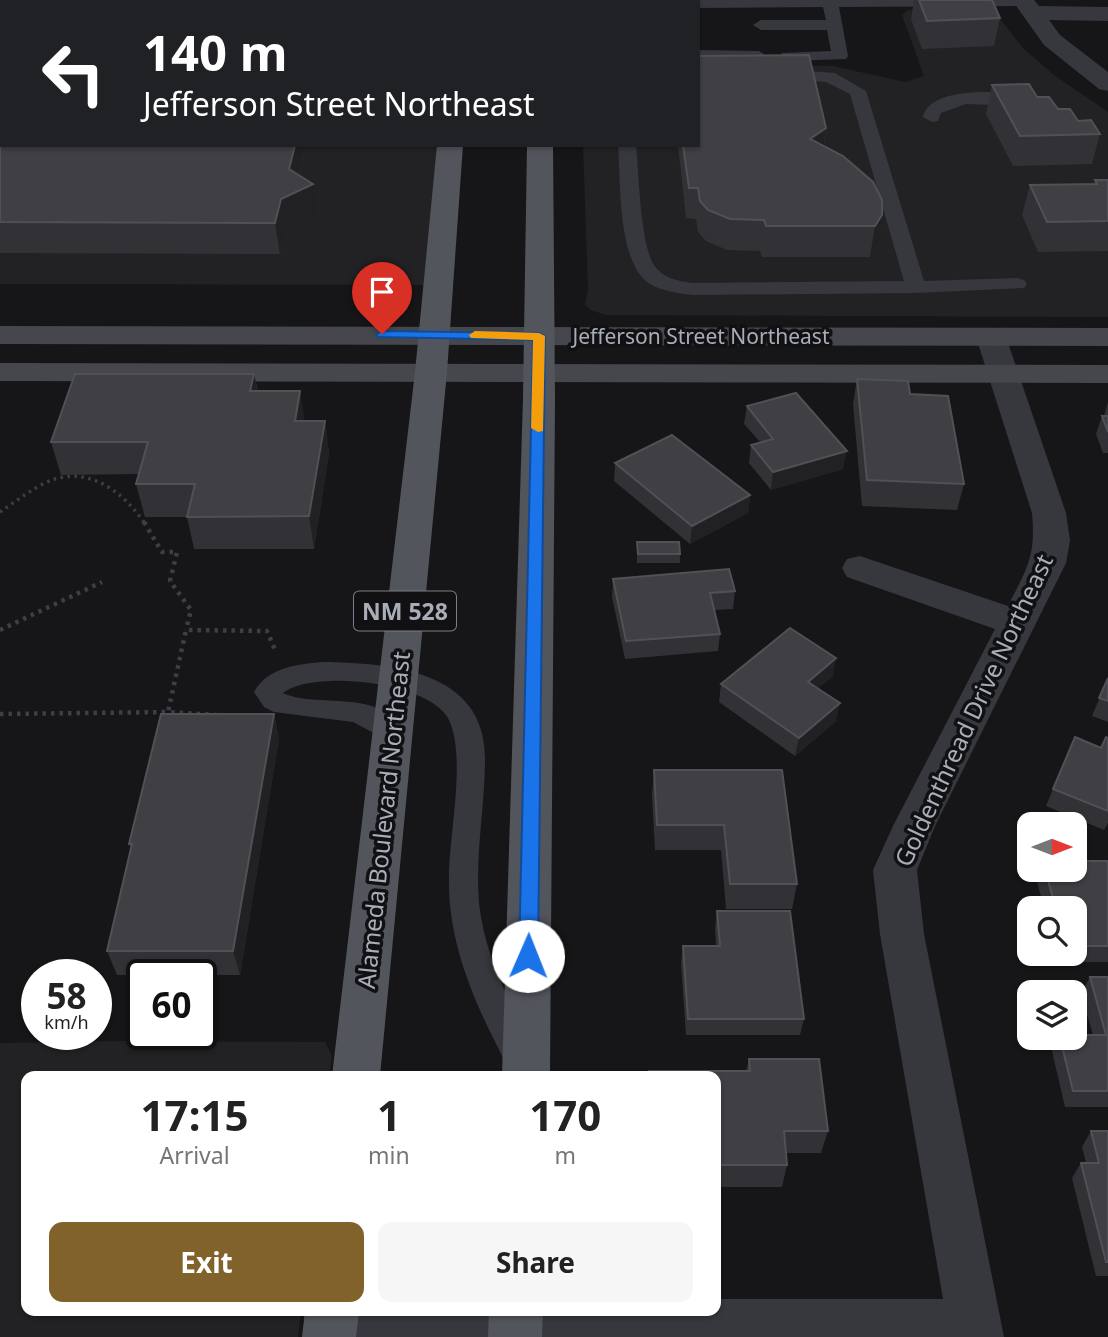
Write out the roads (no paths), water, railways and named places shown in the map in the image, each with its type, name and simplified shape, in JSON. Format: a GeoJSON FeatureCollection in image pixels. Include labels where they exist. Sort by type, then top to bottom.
{"type":"FeatureCollection","features":[{"type":"Feature","properties":{"kind":"main road","name":"Alameda Boulevard Northeast"},"geometry":{"type":"LineString","coordinates":[[357,1071],[431,372],[450,147]]}},
{"type":"Feature","properties":{"kind":"main road"},"geometry":{"type":"LineString","coordinates":[[526,1071],[539,354],[540,147]]}},
{"type":"Feature","properties":{"kind":"main road","name":"Jefferson Street Northeast"},"geometry":{"type":"LineString","coordinates":[[0,335],[434,334],[539,354]]}},
{"type":"Feature","properties":{"kind":"main road","name":"Jefferson Street Northeast"},"geometry":{"type":"LineString","coordinates":[[0,372],[431,372],[539,354],[998,355],[1108,337]]}},
{"type":"Feature","properties":{"kind":"main road","name":"Jefferson Street Northeast"},"geometry":{"type":"LineString","coordinates":[[998,355],[1108,374]]}},
{"type":"Feature","properties":{"kind":"street"},"geometry":{"type":"LineString","coordinates":[[1026,5],[1108,13]]}},
{"type":"Feature","properties":{"kind":"street"},"geometry":{"type":"LineString","coordinates":[[1026,5],[1052,40],[1108,85]]}},
{"type":"Feature","properties":{"kind":"street","name":"Goldenthread Drive Northeast"},"geometry":{"type":"LineString","coordinates":[[976,1331],[902,934],[895,870],[914,826],[1048,563],[1052,528],[998,355]]}},
{"type":"Feature","properties":{"kind":"street"},"geometry":{"type":"LineString","coordinates":[[860,568],[1017,623]]}},
{"type":"Feature","properties":{"kind":"street"},"geometry":{"type":"LineString","coordinates":[[331,1322],[976,1331]]}},
{"type":"Feature","properties":{"kind":"lane"},"geometry":{"type":"LineString","coordinates":[[788,56],[840,56],[830,2]]}},
{"type":"Feature","properties":{"kind":"lane"},"geometry":{"type":"LineString","coordinates":[[700,3],[1026,5]]}},
{"type":"Feature","properties":{"kind":"lane"},"geometry":{"type":"LineString","coordinates":[[761,25],[834,25]]}},
{"type":"Feature","properties":{"kind":"lane"},"geometry":{"type":"LineString","coordinates":[[700,55],[763,56]]}},
{"type":"Feature","properties":{"kind":"lane"},"geometry":{"type":"LineString","coordinates":[[723,74],[810,74],[828,77],[858,91],[916,287]]}},
{"type":"Feature","properties":{"kind":"lane"},"geometry":{"type":"LineString","coordinates":[[932,117],[933,111],[941,106],[966,98],[999,97],[1031,101]]}},
{"type":"Feature","properties":{"kind":"lane"},"geometry":{"type":"LineString","coordinates":[[627,147],[637,250],[642,265],[660,282],[692,289],[1017,284]]}},
{"type":"Feature","properties":{"kind":"lane"},"geometry":{"type":"LineString","coordinates":[[391,732],[381,722],[355,711],[284,705],[273,700],[267,692],[276,683],[303,673],[397,678],[430,686],[446,696],[457,709],[465,724],[471,757],[464,883],[467,921],[478,970],[525,1071]]}}]}
